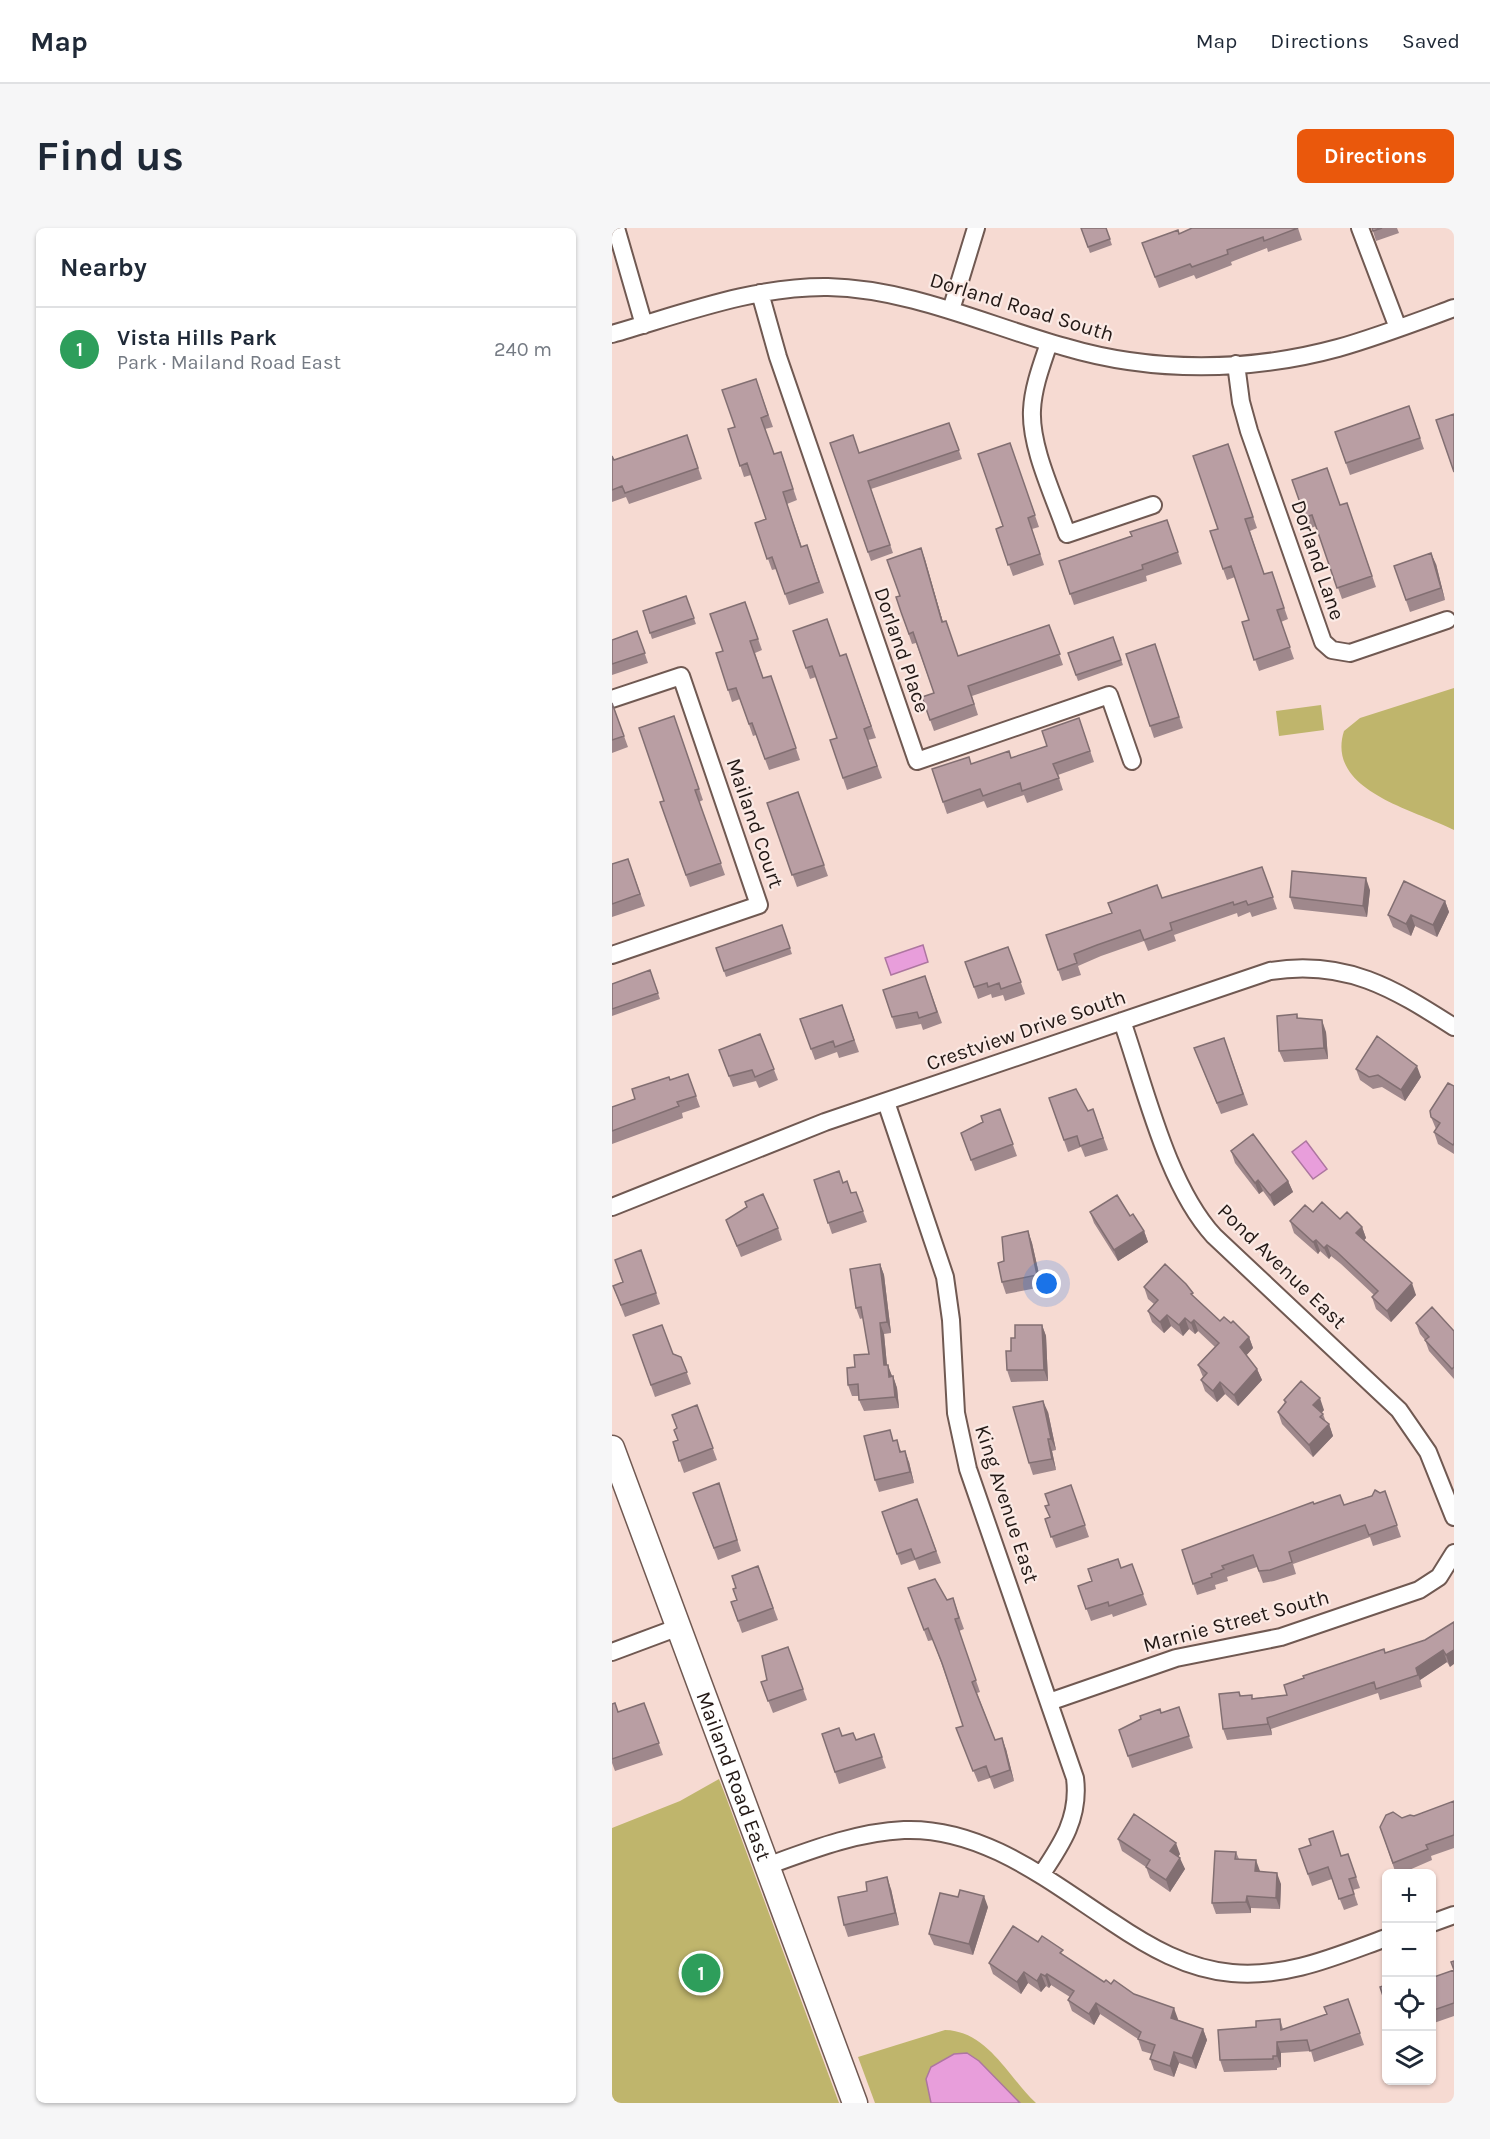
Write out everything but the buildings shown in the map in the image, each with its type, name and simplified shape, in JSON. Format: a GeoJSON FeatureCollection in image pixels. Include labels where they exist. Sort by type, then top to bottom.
{"type":"FeatureCollection","features":[{"type":"Feature","properties":{"kind":"street"},"geometry":{"type":"LineString","coordinates":[[616,228],[644,325]]}},
{"type":"Feature","properties":{"kind":"street"},"geometry":{"type":"LineString","coordinates":[[951,310],[976,228]]}},
{"type":"Feature","properties":{"kind":"street"},"geometry":{"type":"LineString","coordinates":[[1360,228],[1398,328]]}},
{"type":"Feature","properties":{"kind":"street","name":"Dorland Road South"},"geometry":{"type":"LineString","coordinates":[[612,334],[760,293],[810,288],[853,289],[903,296],[1049,343],[1106,357],[1177,366],[1236,364],[1315,354],[1454,308]]}},
{"type":"Feature","properties":{"kind":"street","name":"Dorland Place"},"geometry":{"type":"LineString","coordinates":[[760,293],[778,357],[917,761],[1109,695],[1132,761]]}},
{"type":"Feature","properties":{"kind":"street"},"geometry":{"type":"LineString","coordinates":[[1049,343],[1035,390],[1032,424],[1035,441],[1067,534],[1153,505]]}},
{"type":"Feature","properties":{"kind":"street","name":"Dorland Lane"},"geometry":{"type":"LineString","coordinates":[[1236,364],[1241,402],[1249,431],[1323,642],[1332,650],[1350,653],[1448,620]]}},
{"type":"Feature","properties":{"kind":"street","name":"Mailand Court"},"geometry":{"type":"LineString","coordinates":[[612,699],[681,676],[759,905],[612,955]]}},
{"type":"Feature","properties":{"kind":"street","name":"Crestview Drive South"},"geometry":{"type":"LineString","coordinates":[[612,1207],[785,1137],[1259,974],[1305,968],[1350,973],[1368,978],[1404,996],[1454,1027]]}},
{"type":"Feature","properties":{"kind":"street","name":"Pond Avenue East"},"geometry":{"type":"LineString","coordinates":[[1122,1021],[1172,1167],[1196,1213],[1214,1236],[1399,1410],[1428,1452],[1454,1517]]}},
{"type":"Feature","properties":{"kind":"street","name":"King Avenue East"},"geometry":{"type":"LineString","coordinates":[[885,1102],[945,1277],[951,1320],[956,1413],[968,1469],[1072,1769],[1077,1797],[1069,1831],[1041,1875]]}},
{"type":"Feature","properties":{"kind":"street","name":"Mailand Road East"},"geometry":{"type":"LineString","coordinates":[[612,1448],[855,2103]]}},
{"type":"Feature","properties":{"kind":"street","name":"Marnie Street South"},"geometry":{"type":"LineString","coordinates":[[1049,1702],[1176,1658],[1281,1637],[1419,1590],[1440,1577],[1454,1552]]}},
{"type":"Feature","properties":{"kind":"street"},"geometry":{"type":"LineString","coordinates":[[612,1652],[679,1627]]}},
{"type":"Feature","properties":{"kind":"street"},"geometry":{"type":"LineString","coordinates":[[767,1866],[861,1836],[889,1831],[943,1832],[977,1842],[1006,1855],[1041,1875],[1152,1948],[1195,1966],[1215,1971],[1248,1974],[1292,1970],[1382,1939]]}},
{"type":"Feature","properties":{"kind":"street"},"geometry":{"type":"LineString","coordinates":[[1436,1921],[1454,1915]]}},
{"type":"Feature","properties":{"kind":"shaded area"},"geometry":{"type":"Polygon","coordinates":[[[1454,688],[1454,830],[1378,796],[1360,783],[1348,769],[1342,752],[1344,731],[1360,718],[1454,688]]]}},
{"type":"Feature","properties":{"kind":"shaded area"},"geometry":{"type":"Polygon","coordinates":[[[1321,705],[1324,730],[1279,736],[1276,711],[1321,705]]]}},
{"type":"Feature","properties":{"kind":"shaded area"},"geometry":{"type":"Polygon","coordinates":[[[923,945],[928,962],[891,975],[885,958],[923,945]]]}},
{"type":"Feature","properties":{"kind":"shaded area"},"geometry":{"type":"Polygon","coordinates":[[[1306,1141],[1327,1169],[1313,1179],[1292,1152],[1306,1141]]]}},
{"type":"Feature","properties":{"kind":"shaded area"},"geometry":{"type":"Polygon","coordinates":[[[719,1779],[839,2103],[612,2103],[612,1828],[680,1801],[719,1779]]]}},
{"type":"Feature","properties":{"kind":"shaded area"},"geometry":{"type":"Polygon","coordinates":[[[945,2030],[960,2032],[985,2047],[1036,2103],[875,2103],[858,2057],[945,2030]]]}},
{"type":"Feature","properties":{"kind":"shaded area"},"geometry":{"type":"Polygon","coordinates":[[[967,2053],[979,2061],[1020,2103],[931,2103],[926,2079],[931,2067],[954,2054],[967,2053]]]}},
{"type":"Feature","properties":{"kind":"place","name":"Vista Hills Park"},"geometry":{"type":"Point","coordinates":[701,1973]}}]}
